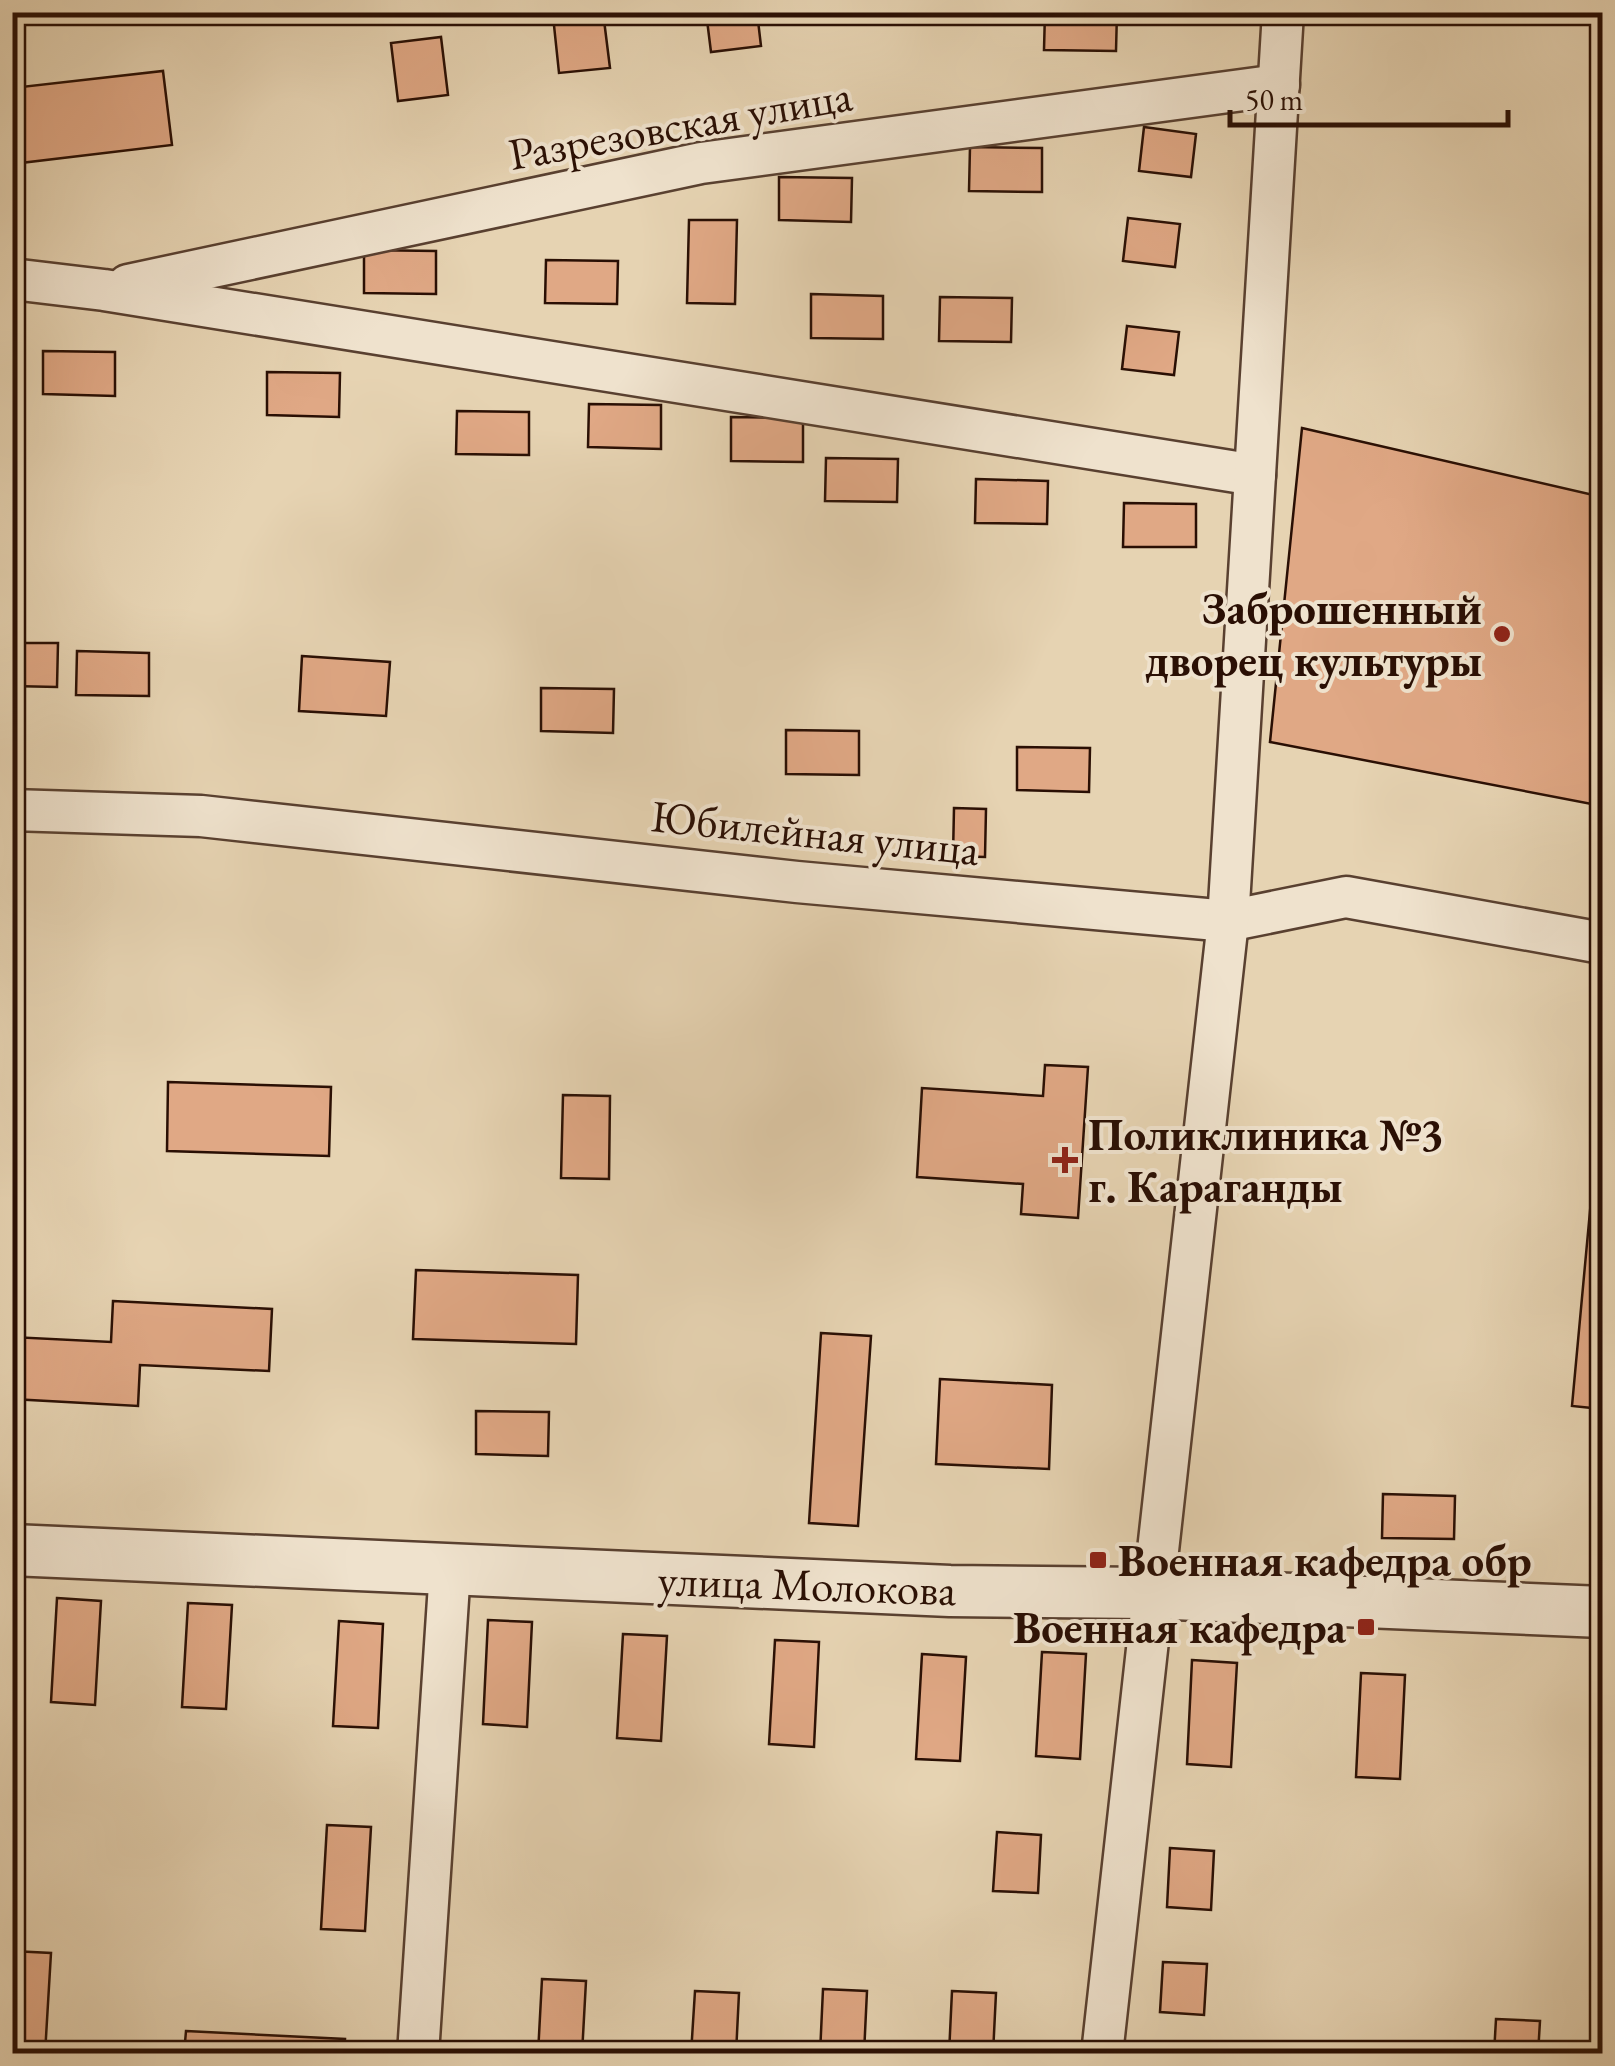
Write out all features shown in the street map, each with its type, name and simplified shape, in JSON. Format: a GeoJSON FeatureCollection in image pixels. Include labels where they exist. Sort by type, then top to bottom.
{"type":"FeatureCollection","features":[{"type":"Feature","properties":{"kind":"street"},"geometry":{"type":"LineString","coordinates":[[1102,2054],[1150,1593],[1228,921],[1283,12]]}},
{"type":"Feature","properties":{"kind":"street","name":"Разрезовская улица"},"geometry":{"type":"LineString","coordinates":[[104,290],[701,164],[1279,86]]}},
{"type":"Feature","properties":{"kind":"street","name":"Разрезовская улица"},"geometry":{"type":"LineString","coordinates":[[12,279],[104,290],[1255,475]]}},
{"type":"Feature","properties":{"kind":"street","name":"Юбилейная улица"},"geometry":{"type":"LineString","coordinates":[[12,810],[201,816],[797,882],[1228,921],[1346,897],[1602,943]]}},
{"type":"Feature","properties":{"kind":"street","name":"улица Молокова"},"geometry":{"type":"LineString","coordinates":[[12,1550],[950,1590],[1150,1593],[1602,1612]]}},
{"type":"Feature","properties":{"kind":"street"},"geometry":{"type":"LineString","coordinates":[[418,2054],[450,1569]]}},
{"type":"Feature","properties":{"kind":"building"},"geometry":{"type":"Polygon","coordinates":[[[603,12],[610,68],[559,73],[553,16],[603,12]]]}},
{"type":"Feature","properties":{"kind":"building"},"geometry":{"type":"Polygon","coordinates":[[[706,12],[757,12],[761,46],[711,52],[706,12]]]}},
{"type":"Feature","properties":{"kind":"building"},"geometry":{"type":"Polygon","coordinates":[[[1045,12],[1117,12],[1116,51],[1044,50],[1045,12]]]}},
{"type":"Feature","properties":{"kind":"building"},"geometry":{"type":"Polygon","coordinates":[[[441,37],[448,95],[398,101],[391,43],[441,37]]]}},
{"type":"Feature","properties":{"kind":"building"},"geometry":{"type":"Polygon","coordinates":[[[163,71],[172,145],[12,164],[12,88],[163,71]]]}},
{"type":"Feature","properties":{"kind":"building"},"geometry":{"type":"Polygon","coordinates":[[[1144,127],[1196,134],[1191,177],[1139,171],[1144,127]]]}},
{"type":"Feature","properties":{"kind":"building"},"geometry":{"type":"Polygon","coordinates":[[[970,147],[1042,148],[1042,192],[969,191],[970,147]]]}},
{"type":"Feature","properties":{"kind":"building"},"geometry":{"type":"Polygon","coordinates":[[[779,177],[852,178],[851,222],[779,220],[779,177]]]}},
{"type":"Feature","properties":{"kind":"building"},"geometry":{"type":"Polygon","coordinates":[[[1128,218],[1180,224],[1175,267],[1123,261],[1128,218]]]}},
{"type":"Feature","properties":{"kind":"building"},"geometry":{"type":"Polygon","coordinates":[[[689,220],[737,220],[735,304],[687,303],[689,220]]]}},
{"type":"Feature","properties":{"kind":"building"},"geometry":{"type":"Polygon","coordinates":[[[364,250],[436,251],[436,294],[364,293],[364,250]]]}},
{"type":"Feature","properties":{"kind":"building"},"geometry":{"type":"Polygon","coordinates":[[[546,260],[618,261],[617,304],[545,303],[546,260]]]}},
{"type":"Feature","properties":{"kind":"building"},"geometry":{"type":"Polygon","coordinates":[[[811,294],[883,296],[883,339],[811,338],[811,294]]]}},
{"type":"Feature","properties":{"kind":"building"},"geometry":{"type":"Polygon","coordinates":[[[940,297],[1012,298],[1011,342],[939,341],[940,297]]]}},
{"type":"Feature","properties":{"kind":"building"},"geometry":{"type":"Polygon","coordinates":[[[1127,326],[1179,332],[1174,375],[1122,369],[1127,326]]]}},
{"type":"Feature","properties":{"kind":"building"},"geometry":{"type":"Polygon","coordinates":[[[43,351],[115,352],[115,396],[43,394],[43,351]]]}},
{"type":"Feature","properties":{"kind":"building"},"geometry":{"type":"Polygon","coordinates":[[[267,372],[340,373],[339,417],[267,415],[267,372]]]}},
{"type":"Feature","properties":{"kind":"building"},"geometry":{"type":"Polygon","coordinates":[[[589,404],[661,405],[661,449],[588,447],[589,404]]]}},
{"type":"Feature","properties":{"kind":"building"},"geometry":{"type":"Polygon","coordinates":[[[457,411],[529,412],[529,455],[456,454],[457,411]]]}},
{"type":"Feature","properties":{"kind":"building"},"geometry":{"type":"Polygon","coordinates":[[[731,417],[803,418],[803,462],[731,461],[731,417]]]}},
{"type":"Feature","properties":{"kind":"building"},"geometry":{"type":"Polygon","coordinates":[[[1302,428],[1602,497],[1602,806],[1270,742],[1302,428]]]}},
{"type":"Feature","properties":{"kind":"building"},"geometry":{"type":"Polygon","coordinates":[[[826,458],[898,459],[897,502],[825,501],[826,458]]]}},
{"type":"Feature","properties":{"kind":"building"},"geometry":{"type":"Polygon","coordinates":[[[976,479],[1048,481],[1047,524],[975,523],[976,479]]]}},
{"type":"Feature","properties":{"kind":"building"},"geometry":{"type":"Polygon","coordinates":[[[1124,503],[1196,504],[1196,547],[1123,547],[1124,503]]]}},
{"type":"Feature","properties":{"kind":"building"},"geometry":{"type":"Polygon","coordinates":[[[12,643],[58,643],[57,687],[12,686],[12,643]]]}},
{"type":"Feature","properties":{"kind":"building"},"geometry":{"type":"Polygon","coordinates":[[[77,651],[149,653],[149,696],[76,695],[77,651]]]}},
{"type":"Feature","properties":{"kind":"building"},"geometry":{"type":"Polygon","coordinates":[[[302,656],[390,662],[386,716],[299,711],[302,656]]]}},
{"type":"Feature","properties":{"kind":"building"},"geometry":{"type":"Polygon","coordinates":[[[541,688],[614,689],[613,733],[541,731],[541,688]]]}},
{"type":"Feature","properties":{"kind":"building"},"geometry":{"type":"Polygon","coordinates":[[[786,730],[859,731],[859,775],[786,774],[786,730]]]}},
{"type":"Feature","properties":{"kind":"building"},"geometry":{"type":"Polygon","coordinates":[[[1017,747],[1090,748],[1089,792],[1017,790],[1017,747]]]}},
{"type":"Feature","properties":{"kind":"building"},"geometry":{"type":"Polygon","coordinates":[[[954,808],[986,809],[985,857],[953,856],[954,808]]]}},
{"type":"Feature","properties":{"kind":"building"},"geometry":{"type":"Polygon","coordinates":[[[1045,1065],[1088,1067],[1078,1218],[1021,1214],[1023,1184],[917,1177],[922,1088],[1043,1096],[1045,1065]]]}},
{"type":"Feature","properties":{"kind":"building"},"geometry":{"type":"Polygon","coordinates":[[[1602,1081],[1602,1409],[1572,1406],[1602,1081]]]}},
{"type":"Feature","properties":{"kind":"building"},"geometry":{"type":"Polygon","coordinates":[[[168,1082],[331,1087],[329,1156],[167,1151],[168,1082]]]}},
{"type":"Feature","properties":{"kind":"building"},"geometry":{"type":"Polygon","coordinates":[[[563,1095],[610,1096],[609,1179],[561,1178],[563,1095]]]}},
{"type":"Feature","properties":{"kind":"building"},"geometry":{"type":"Polygon","coordinates":[[[416,1270],[578,1275],[576,1344],[413,1339],[416,1270]]]}},
{"type":"Feature","properties":{"kind":"building"},"geometry":{"type":"Polygon","coordinates":[[[113,1301],[272,1309],[269,1371],[140,1365],[138,1406],[12,1399],[12,1337],[111,1342],[113,1301]]]}},
{"type":"Feature","properties":{"kind":"building"},"geometry":{"type":"Polygon","coordinates":[[[821,1333],[871,1336],[858,1526],[809,1523],[821,1333]]]}},
{"type":"Feature","properties":{"kind":"building"},"geometry":{"type":"Polygon","coordinates":[[[940,1379],[1052,1385],[1049,1469],[936,1464],[940,1379]]]}},
{"type":"Feature","properties":{"kind":"building"},"geometry":{"type":"Polygon","coordinates":[[[476,1411],[549,1412],[548,1456],[476,1454],[476,1411]]]}},
{"type":"Feature","properties":{"kind":"building"},"geometry":{"type":"Polygon","coordinates":[[[1383,1494],[1455,1496],[1454,1539],[1382,1538],[1383,1494]]]}},
{"type":"Feature","properties":{"kind":"building"},"geometry":{"type":"Polygon","coordinates":[[[57,1598],[101,1601],[95,1705],[51,1702],[57,1598]]]}},
{"type":"Feature","properties":{"kind":"building"},"geometry":{"type":"Polygon","coordinates":[[[188,1603],[232,1605],[226,1709],[182,1707],[188,1603]]]}},
{"type":"Feature","properties":{"kind":"building"},"geometry":{"type":"Polygon","coordinates":[[[488,1620],[532,1622],[527,1727],[483,1724],[488,1620]]]}},
{"type":"Feature","properties":{"kind":"building"},"geometry":{"type":"Polygon","coordinates":[[[339,1621],[383,1624],[378,1728],[333,1726],[339,1621]]]}},
{"type":"Feature","properties":{"kind":"building"},"geometry":{"type":"Polygon","coordinates":[[[623,1634],[667,1636],[661,1741],[617,1738],[623,1634]]]}},
{"type":"Feature","properties":{"kind":"building"},"geometry":{"type":"Polygon","coordinates":[[[775,1640],[819,1642],[814,1747],[769,1744],[775,1640]]]}},
{"type":"Feature","properties":{"kind":"building"},"geometry":{"type":"Polygon","coordinates":[[[1042,1652],[1086,1654],[1080,1759],[1036,1756],[1042,1652]]]}},
{"type":"Feature","properties":{"kind":"building"},"geometry":{"type":"Polygon","coordinates":[[[922,1654],[966,1657],[960,1761],[916,1759],[922,1654]]]}},
{"type":"Feature","properties":{"kind":"building"},"geometry":{"type":"Polygon","coordinates":[[[1192,1660],[1237,1663],[1231,1767],[1187,1764],[1192,1660]]]}},
{"type":"Feature","properties":{"kind":"building"},"geometry":{"type":"Polygon","coordinates":[[[1361,1673],[1405,1675],[1400,1779],[1356,1777],[1361,1673]]]}},
{"type":"Feature","properties":{"kind":"building"},"geometry":{"type":"Polygon","coordinates":[[[327,1825],[371,1827],[365,1931],[321,1929],[327,1825]]]}},
{"type":"Feature","properties":{"kind":"building"},"geometry":{"type":"Polygon","coordinates":[[[997,1832],[1041,1835],[1038,1893],[993,1891],[997,1832]]]}},
{"type":"Feature","properties":{"kind":"building"},"geometry":{"type":"Polygon","coordinates":[[[1170,1848],[1214,1851],[1211,1910],[1167,1907],[1170,1848]]]}},
{"type":"Feature","properties":{"kind":"building"},"geometry":{"type":"Polygon","coordinates":[[[12,1951],[51,1953],[45,2054],[12,2054],[12,1951]]]}},
{"type":"Feature","properties":{"kind":"building"},"geometry":{"type":"Polygon","coordinates":[[[1163,1962],[1207,1964],[1204,2015],[1160,2012],[1163,1962]]]}},
{"type":"Feature","properties":{"kind":"building"},"geometry":{"type":"Polygon","coordinates":[[[542,1979],[586,1981],[582,2054],[538,2054],[542,1979]]]}},
{"type":"Feature","properties":{"kind":"building"},"geometry":{"type":"Polygon","coordinates":[[[823,1989],[867,1991],[864,2054],[820,2054],[823,1989]]]}},
{"type":"Feature","properties":{"kind":"building"},"geometry":{"type":"Polygon","coordinates":[[[695,1991],[739,1993],[736,2054],[691,2054],[695,1991]]]}},
{"type":"Feature","properties":{"kind":"building"},"geometry":{"type":"Polygon","coordinates":[[[952,1991],[996,1993],[993,2054],[949,2054],[952,1991]]]}},
{"type":"Feature","properties":{"kind":"building"},"geometry":{"type":"Polygon","coordinates":[[[1496,2019],[1540,2021],[1538,2054],[1494,2054],[1496,2019]]]}},
{"type":"Feature","properties":{"kind":"building"},"geometry":{"type":"Polygon","coordinates":[[[186,2031],[345,2039],[344,2054],[184,2054],[186,2031]]]}},
{"type":"Feature","properties":{"kind":"building"},"geometry":{"type":"Polygon","coordinates":[[[1221,2043],[1265,2046],[1265,2054],[1220,2054],[1221,2043]]]}},
{"type":"Feature","properties":{"kind":"building"},"geometry":{"type":"Polygon","coordinates":[[[1419,2047],[1463,2049],[1463,2054],[1419,2054],[1419,2047]]]}},
{"type":"Feature","properties":{"kind":"building"},"geometry":{"type":"Polygon","coordinates":[[[1327,2049],[1372,2051],[1327,2054],[1327,2049]]]}},
{"type":"Feature","properties":{"kind":"place","name":"Заброшенный дворец культуры"},"geometry":{"type":"Point","coordinates":[1502,634]}},
{"type":"Feature","properties":{"kind":"place","name":"Поликлиника №3 г. Караганды"},"geometry":{"type":"Point","coordinates":[1065,1160]}},
{"type":"Feature","properties":{"kind":"place","name":"Военная кафедра обр"},"geometry":{"type":"Point","coordinates":[1098,1560]}},
{"type":"Feature","properties":{"kind":"place","name":"Военная кафедра"},"geometry":{"type":"Point","coordinates":[1366,1627]}}]}
